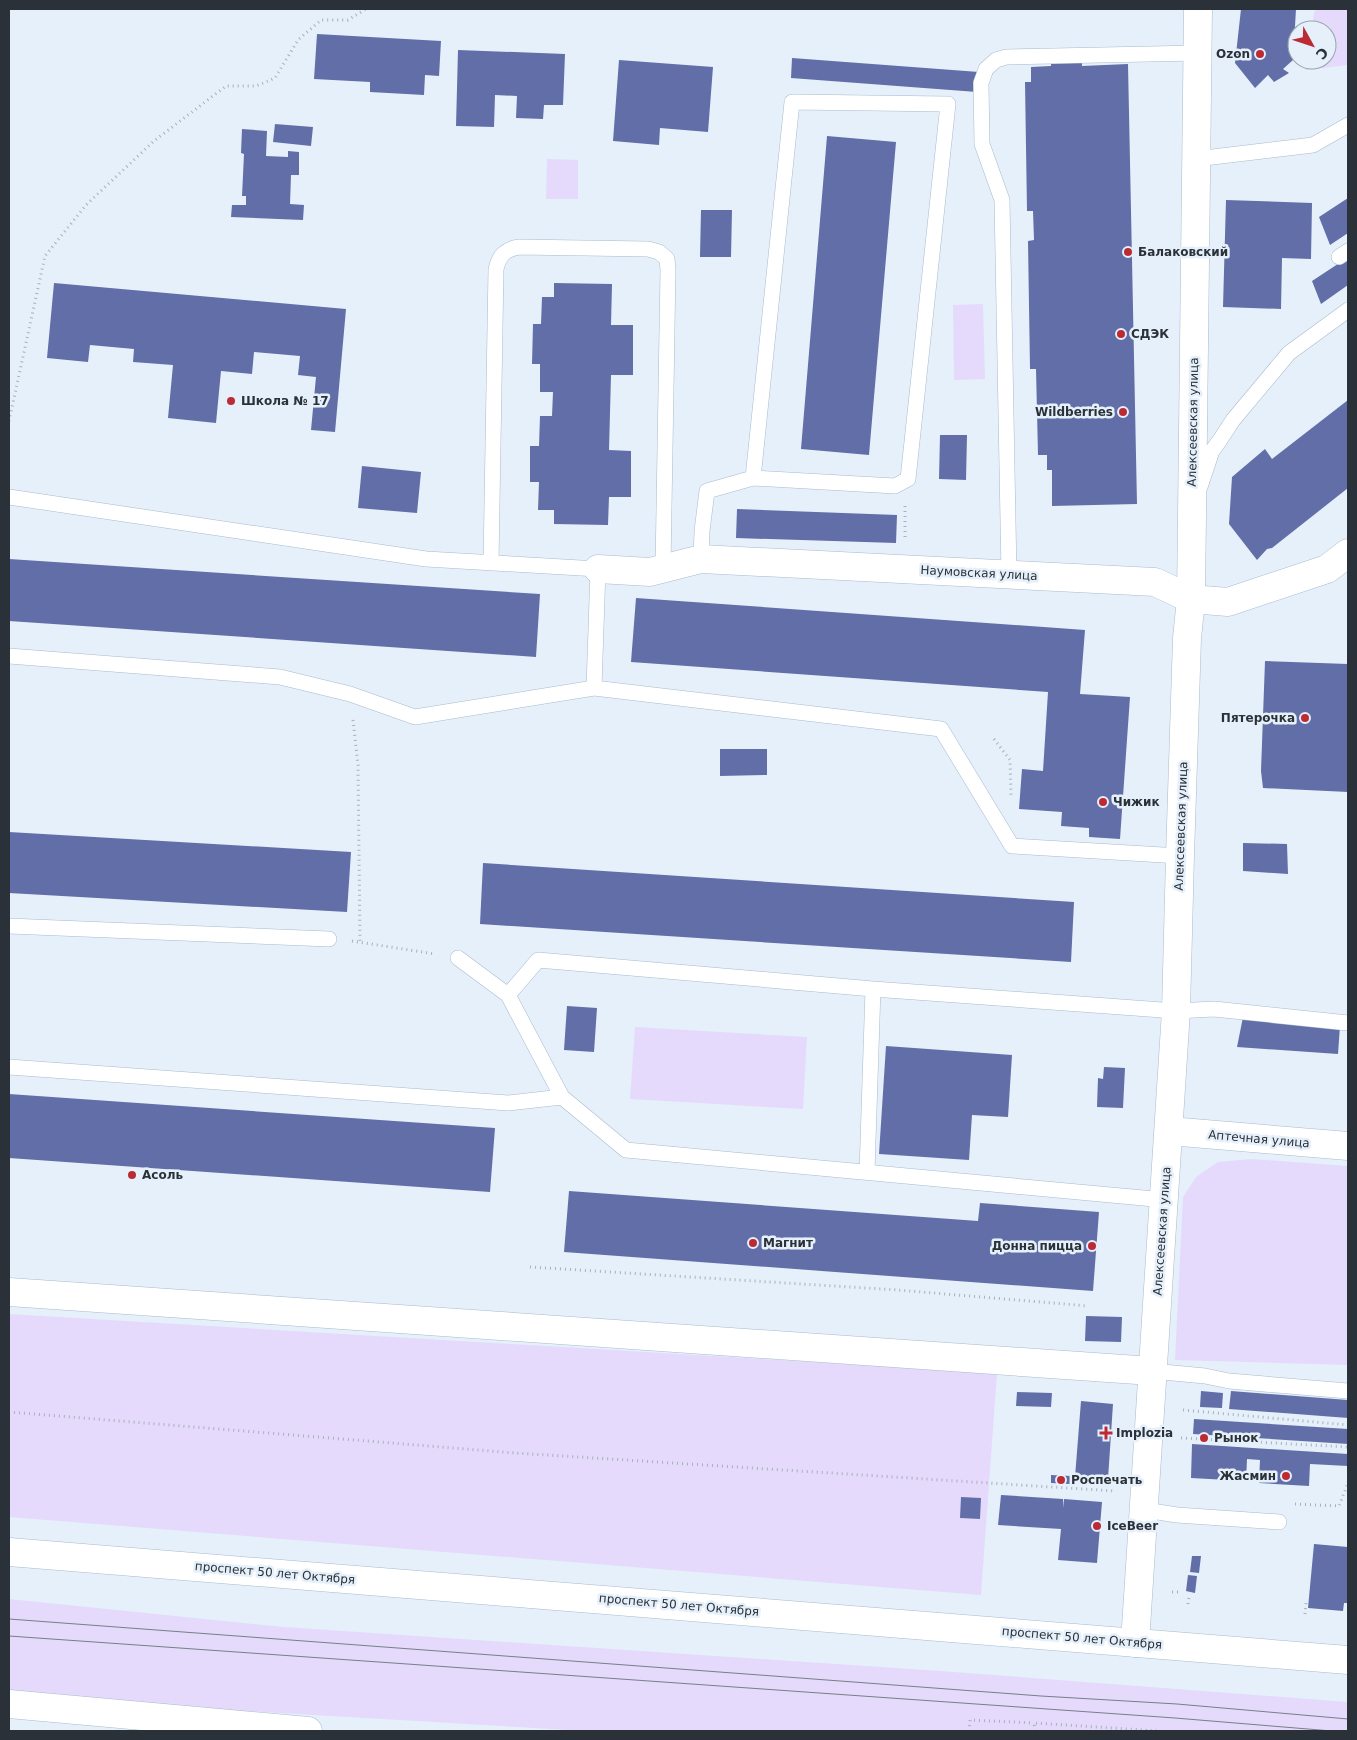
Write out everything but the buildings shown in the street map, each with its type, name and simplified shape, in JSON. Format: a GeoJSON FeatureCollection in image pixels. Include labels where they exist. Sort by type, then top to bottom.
{"type":"FeatureCollection","features":[{"type":"Feature","properties":{"kind":"street","name":"Алексеевская улица"},"geometry":{"type":"LineString","coordinates":[[1135,1643],[1176,1011],[1180,856],[1191,599],[1198,9]]}},
{"type":"Feature","properties":{"kind":"street","name":"Наумовская улица"},"geometry":{"type":"LineString","coordinates":[[598,569],[650,572],[701,559],[1155,582],[1191,599],[1228,602],[1327,568],[1348,553]]}},
{"type":"Feature","properties":{"kind":"street","name":"Аптечная улица"},"geometry":{"type":"LineString","coordinates":[[1169,1131],[1348,1146]]}},
{"type":"Feature","properties":{"kind":"street"},"geometry":{"type":"LineString","coordinates":[[9,1292],[1152,1371]]}},
{"type":"Feature","properties":{"kind":"street","name":"проспект 50 лет Октября"},"geometry":{"type":"LineString","coordinates":[[9,1552],[1348,1660]]}},
{"type":"Feature","properties":{"kind":"street"},"geometry":{"type":"LineString","coordinates":[[9,1704],[308,1731]]}},
{"type":"Feature","properties":{"kind":"lane"},"geometry":{"type":"LineString","coordinates":[[1009,575],[1002,200],[982,144],[981,83],[986,69],[996,60],[1006,58],[1198,53]]}},
{"type":"Feature","properties":{"kind":"lane"},"geometry":{"type":"LineString","coordinates":[[701,559],[702,531],[707,492],[753,478],[895,486],[908,479],[948,104],[792,102],[753,478]]}},
{"type":"Feature","properties":{"kind":"lane"},"geometry":{"type":"LineString","coordinates":[[1196,159],[1313,145],[1348,126]]}},
{"type":"Feature","properties":{"kind":"lane"},"geometry":{"type":"LineString","coordinates":[[491,563],[496,270],[499,258],[508,249],[519,247],[648,249],[659,252],[667,259],[668,270],[663,568]]}},
{"type":"Feature","properties":{"kind":"lane"},"geometry":{"type":"LineString","coordinates":[[1192,508],[1212,451],[1233,420],[1289,353],[1348,310]]}},
{"type":"Feature","properties":{"kind":"lane"},"geometry":{"type":"LineString","coordinates":[[9,497],[426,560],[598,569],[594,688]]}},
{"type":"Feature","properties":{"kind":"lane"},"geometry":{"type":"LineString","coordinates":[[9,656],[280,677],[350,694],[414,717],[594,688],[941,729],[1012,846],[1180,856]]}},
{"type":"Feature","properties":{"kind":"lane"},"geometry":{"type":"LineString","coordinates":[[9,926],[329,939]]}},
{"type":"Feature","properties":{"kind":"lane"},"geometry":{"type":"LineString","coordinates":[[458,958],[508,995],[562,1097],[626,1150],[1164,1200]]}},
{"type":"Feature","properties":{"kind":"lane"},"geometry":{"type":"LineString","coordinates":[[508,995],[538,960],[873,990],[1176,1011],[1214,1009],[1348,1023]]}},
{"type":"Feature","properties":{"kind":"lane"},"geometry":{"type":"LineString","coordinates":[[867,1172],[873,990]]}},
{"type":"Feature","properties":{"kind":"lane"},"geometry":{"type":"LineString","coordinates":[[9,1067],[508,1103],[562,1097]]}},
{"type":"Feature","properties":{"kind":"lane"},"geometry":{"type":"LineString","coordinates":[[1152,1371],[1205,1376],[1229,1381],[1348,1391]]}},
{"type":"Feature","properties":{"kind":"lane"},"geometry":{"type":"LineString","coordinates":[[1145,1510],[1178,1515],[1279,1522]]}},
{"type":"Feature","properties":{"kind":"path"},"geometry":{"type":"LineString","coordinates":[[9,421],[46,256],[86,205],[154,141],[226,86],[256,86],[275,78],[298,40],[321,20],[348,20],[366,9]]}},
{"type":"Feature","properties":{"kind":"path"},"geometry":{"type":"LineString","coordinates":[[905,516],[905,541]]}},
{"type":"Feature","properties":{"kind":"path"},"geometry":{"type":"LineString","coordinates":[[350,694],[358,765],[360,941]]}},
{"type":"Feature","properties":{"kind":"path"},"geometry":{"type":"LineString","coordinates":[[994,739],[1010,760],[1011,802]]}},
{"type":"Feature","properties":{"kind":"path"},"geometry":{"type":"LineString","coordinates":[[329,939],[360,941],[411,950]]}},
{"type":"Feature","properties":{"kind":"path"},"geometry":{"type":"LineString","coordinates":[[530,1267],[898,1290],[1088,1306]]}},
{"type":"Feature","properties":{"kind":"path"},"geometry":{"type":"LineString","coordinates":[[1183,1410],[1348,1425]]}},
{"type":"Feature","properties":{"kind":"path"},"geometry":{"type":"LineString","coordinates":[[9,1412],[515,1454],[1120,1491]]}},
{"type":"Feature","properties":{"kind":"path"},"geometry":{"type":"LineString","coordinates":[[1181,1438],[1348,1447]]}},
{"type":"Feature","properties":{"kind":"path"},"geometry":{"type":"LineString","coordinates":[[1172,1592],[1179,1592]]}},
{"type":"Feature","properties":{"kind":"path"},"geometry":{"type":"LineString","coordinates":[[1188,1604],[1189,1597]]}},
{"type":"Feature","properties":{"kind":"path"},"geometry":{"type":"LineString","coordinates":[[1305,1614],[1306,1603]]}},
{"type":"Feature","properties":{"kind":"path"},"geometry":{"type":"LineString","coordinates":[[969,1731],[970,1720],[1159,1731]]}},
{"type":"Feature","properties":{"kind":"path"},"geometry":{"type":"LineString","coordinates":[[1034,1723],[1035,1731]]}},
{"type":"Feature","properties":{"kind":"shaded area"},"geometry":{"type":"Polygon","coordinates":[[[1315,9],[1348,9],[1348,65],[1337,66],[1337,20],[1313,20],[1315,9]]]}},
{"type":"Feature","properties":{"kind":"shaded area"},"geometry":{"type":"Polygon","coordinates":[[[547,159],[578,160],[578,199],[546,199],[547,159]]]}},
{"type":"Feature","properties":{"kind":"shaded area"},"geometry":{"type":"Polygon","coordinates":[[[983,304],[985,379],[954,380],[953,305],[983,304]]]}},
{"type":"Feature","properties":{"kind":"shaded area"},"geometry":{"type":"Polygon","coordinates":[[[635,1027],[807,1037],[803,1109],[630,1099],[635,1027]]]}},
{"type":"Feature","properties":{"kind":"shaded area"},"geometry":{"type":"Polygon","coordinates":[[[1251,1159],[1348,1166],[1348,1365],[1175,1360],[1183,1197],[1196,1177],[1218,1162],[1251,1159]]]}},
{"type":"Feature","properties":{"kind":"shaded area"},"geometry":{"type":"Polygon","coordinates":[[[9,1314],[997,1373],[981,1595],[9,1517],[9,1314]]]}},
{"type":"Feature","properties":{"kind":"shaded area"},"geometry":{"type":"Polygon","coordinates":[[[9,1599],[284,1627],[941,1671],[1348,1702],[1348,1731],[585,1731],[45,1699],[9,1695],[9,1599]]]}},
{"type":"Feature","properties":{"kind":"tram line"},"geometry":{"type":"LineString","coordinates":[[9,1619],[1041,1696],[1177,1704],[1348,1719]]}},
{"type":"Feature","properties":{"kind":"tram line"},"geometry":{"type":"LineString","coordinates":[[9,1636],[1175,1718],[1332,1731]]}},
{"type":"Feature","properties":{"kind":"place","name":"Ozon"},"geometry":{"type":"Point","coordinates":[1260,54]}},
{"type":"Feature","properties":{"kind":"place","name":"Балаковский"},"geometry":{"type":"Point","coordinates":[1128,252]}},
{"type":"Feature","properties":{"kind":"place","name":"СДЭК"},"geometry":{"type":"Point","coordinates":[1121,334]}},
{"type":"Feature","properties":{"kind":"place","name":"Школа № 17"},"geometry":{"type":"Point","coordinates":[231,401]}},
{"type":"Feature","properties":{"kind":"place","name":"Wildberries"},"geometry":{"type":"Point","coordinates":[1123,412]}},
{"type":"Feature","properties":{"kind":"place","name":"Пятерочка"},"geometry":{"type":"Point","coordinates":[1305,718]}},
{"type":"Feature","properties":{"kind":"place","name":"Чижик"},"geometry":{"type":"Point","coordinates":[1103,802]}},
{"type":"Feature","properties":{"kind":"place","name":"Асоль"},"geometry":{"type":"Point","coordinates":[132,1175]}},
{"type":"Feature","properties":{"kind":"place","name":"Магнит"},"geometry":{"type":"Point","coordinates":[753,1243]}},
{"type":"Feature","properties":{"kind":"place","name":"Донна пицца"},"geometry":{"type":"Point","coordinates":[1092,1246]}},
{"type":"Feature","properties":{"kind":"place","name":"Implozia"},"geometry":{"type":"Point","coordinates":[1106,1433]}},
{"type":"Feature","properties":{"kind":"place","name":"Рынок"},"geometry":{"type":"Point","coordinates":[1204,1438]}},
{"type":"Feature","properties":{"kind":"place","name":"Жасмин"},"geometry":{"type":"Point","coordinates":[1286,1476]}},
{"type":"Feature","properties":{"kind":"place","name":"Роспечать"},"geometry":{"type":"Point","coordinates":[1061,1480]}},
{"type":"Feature","properties":{"kind":"place","name":"IceBeer"},"geometry":{"type":"Point","coordinates":[1097,1526]}}]}
